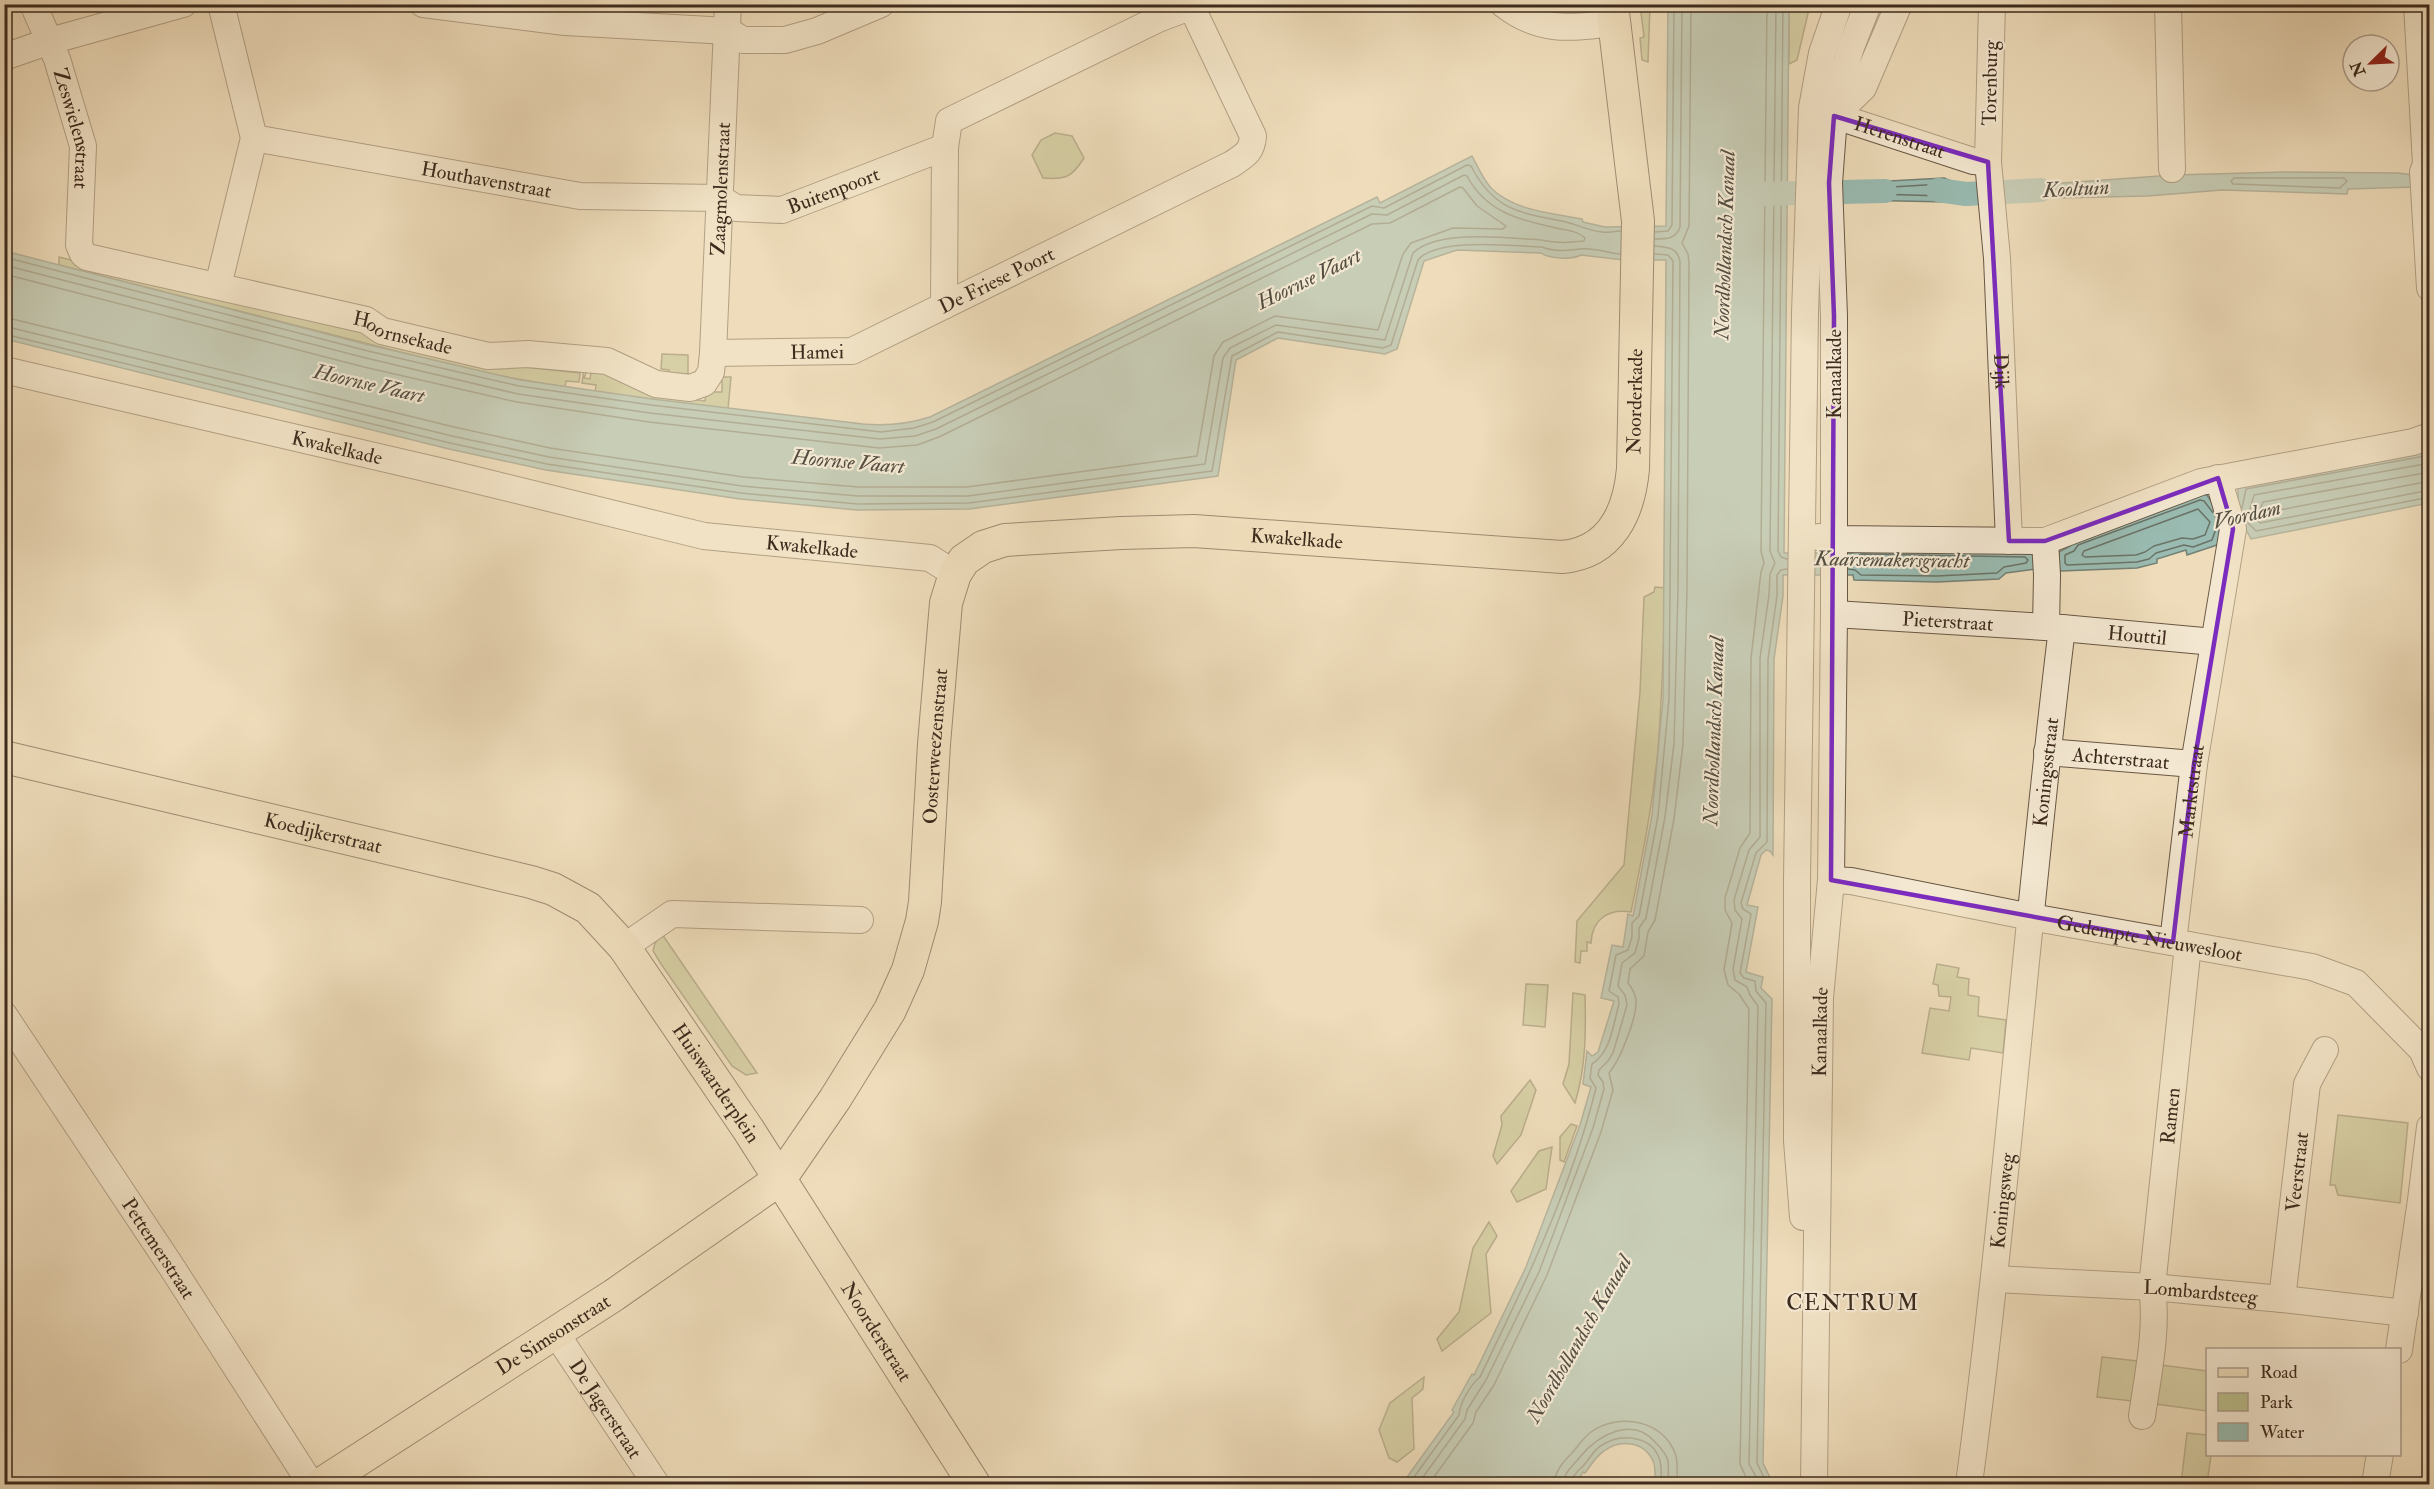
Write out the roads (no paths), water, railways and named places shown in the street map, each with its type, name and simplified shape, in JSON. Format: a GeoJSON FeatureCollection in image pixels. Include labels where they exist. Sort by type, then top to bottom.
{"type":"FeatureCollection","features":[{"type":"Feature","properties":{"kind":"main road","name":"Noorderkade"},"geometry":{"type":"LineString","coordinates":[[1612,532],[1625,511],[1632,487],[1634,469],[1638,265],[1638,221],[1613,14]]}},
{"type":"Feature","properties":{"kind":"main road","name":"Kwakelkade"},"geometry":{"type":"LineString","coordinates":[[955,574],[968,555],[998,542],[1120,532],[1226,532],[1548,557],[1582,552],[1612,532]]}},
{"type":"Feature","properties":{"kind":"main road","name":"Oosterweezenstraat"},"geometry":{"type":"LineString","coordinates":[[780,1179],[835,1099],[890,1010],[908,970],[922,921],[942,628],[946,603],[955,574]]}},
{"type":"Feature","properties":{"kind":"main road","name":"Koedijkerstraat"},"geometry":{"type":"LineString","coordinates":[[4,757],[531,882],[553,889],[588,908],[624,947]]}},
{"type":"Feature","properties":{"kind":"main road","name":"Huiswaarderplein"},"geometry":{"type":"LineString","coordinates":[[624,947],[780,1179]]}},
{"type":"Feature","properties":{"kind":"main road","name":"De Simsonstraat"},"geometry":{"type":"LineString","coordinates":[[321,1485],[623,1288],[780,1179]]}},
{"type":"Feature","properties":{"kind":"main road","name":"Noorderstraat"},"geometry":{"type":"LineString","coordinates":[[780,1179],[974,1485]]}},
{"type":"Feature","properties":{"kind":"street","name":"Zeswielenstraat"},"geometry":{"type":"LineString","coordinates":[[33,4],[50,41],[83,146],[79,245],[82,254],[87,257]]}},
{"type":"Feature","properties":{"kind":"street"},"geometry":{"type":"LineString","coordinates":[[4,57],[50,41],[183,4]]}},
{"type":"Feature","properties":{"kind":"street"},"geometry":{"type":"LineString","coordinates":[[219,286],[254,138],[221,4]]}},
{"type":"Feature","properties":{"kind":"street"},"geometry":{"type":"LineString","coordinates":[[423,4],[566,22],[728,31],[743,40],[785,40],[817,31],[881,4]]}},
{"type":"Feature","properties":{"kind":"street","name":"Zaagmolenstraat"},"geometry":{"type":"LineString","coordinates":[[712,363],[728,4]]}},
{"type":"Feature","properties":{"kind":"street"},"geometry":{"type":"LineString","coordinates":[[1503,4],[1527,20],[1543,26],[1575,27],[1613,14]]}},
{"type":"Feature","properties":{"kind":"street","name":"Kanaalkade"},"geometry":{"type":"LineString","coordinates":[[1803,1485],[1806,1246],[1797,1141],[1801,582],[1823,112],[1820,60],[1839,4]]}},
{"type":"Feature","properties":{"kind":"street","name":"Kanaalkade"},"geometry":{"type":"LineString","coordinates":[[1823,112],[1868,4]]}},
{"type":"Feature","properties":{"kind":"street"},"geometry":{"type":"LineString","coordinates":[[1823,112],[1863,88],[1899,4]]}},
{"type":"Feature","properties":{"kind":"street","name":"Torenburg"},"geometry":{"type":"LineString","coordinates":[[1991,182],[1992,4]]}},
{"type":"Feature","properties":{"kind":"street"},"geometry":{"type":"LineString","coordinates":[[2168,4],[2172,169]]}},
{"type":"Feature","properties":{"kind":"street"},"geometry":{"type":"LineString","coordinates":[[2417,4],[2430,288]]}},
{"type":"Feature","properties":{"kind":"street","name":"De Friese Poort"},"geometry":{"type":"LineString","coordinates":[[1187,8],[1194,12],[1253,135],[1252,147],[1232,164],[944,306],[945,147],[950,121],[1155,12],[1187,8]]}},
{"type":"Feature","properties":{"kind":"street","name":"Herenstraat"},"geometry":{"type":"LineString","coordinates":[[1823,112],[1973,161],[1991,182]]}},
{"type":"Feature","properties":{"kind":"street","name":"Houthavenstraat"},"geometry":{"type":"LineString","coordinates":[[254,138],[580,196],[720,198]]}},
{"type":"Feature","properties":{"kind":"street","name":"Buitenpoort"},"geometry":{"type":"LineString","coordinates":[[720,198],[736,208],[782,210],[945,147]]}},
{"type":"Feature","properties":{"kind":"street","name":"Dijk"},"geometry":{"type":"LineString","coordinates":[[1991,182],[2009,541]]}},
{"type":"Feature","properties":{"kind":"street","name":"Kanaalkade"},"geometry":{"type":"LineString","coordinates":[[1814,1485],[1820,998],[1831,880],[1834,614],[1834,316],[1819,193]]}},
{"type":"Feature","properties":{"kind":"street","name":"Hoornsekade"},"geometry":{"type":"LineString","coordinates":[[87,257],[366,320],[382,331],[488,356],[528,354],[607,361],[656,384],[690,388],[704,383],[712,363]]}},
{"type":"Feature","properties":{"kind":"street","name":"Hamei"},"geometry":{"type":"LineString","coordinates":[[712,363],[852,351],[944,306]]}},
{"type":"Feature","properties":{"kind":"street","name":"Kwakelkade"},"geometry":{"type":"LineString","coordinates":[[4,370],[447,473],[704,536],[930,558],[955,574]]}},
{"type":"Feature","properties":{"kind":"street"},"geometry":{"type":"LineString","coordinates":[[1803,541],[1834,543],[2009,541],[2046,555],[2201,482],[2413,442],[2430,436]]}},
{"type":"Feature","properties":{"kind":"street","name":"Marktstraat"},"geometry":{"type":"LineString","coordinates":[[2181,944],[2194,764],[2231,542],[2227,503],[2218,478]]}},
{"type":"Feature","properties":{"kind":"street","name":"Koningsstraat"},"geometry":{"type":"LineString","coordinates":[[2031,917],[2047,752],[2054,627],[2046,555]]}},
{"type":"Feature","properties":{"kind":"street","name":"Pieterstraat"},"geometry":{"type":"LineString","coordinates":[[1834,614],[2054,627]]}},
{"type":"Feature","properties":{"kind":"street","name":"Houttil"},"geometry":{"type":"LineString","coordinates":[[2054,627],[2214,642]]}},
{"type":"Feature","properties":{"kind":"street","name":"Achterstraat"},"geometry":{"type":"LineString","coordinates":[[2047,752],[2194,764]]}},
{"type":"Feature","properties":{"kind":"street","name":"Gedempte Nieuwesloot"},"geometry":{"type":"LineString","coordinates":[[1831,880],[1851,881],[2031,917],[2312,967],[2356,983],[2422,1050],[2428,1064]]}},
{"type":"Feature","properties":{"kind":"street"},"geometry":{"type":"LineString","coordinates":[[624,947],[672,914],[860,920]]}},
{"type":"Feature","properties":{"kind":"street","name":"Koningsweg"},"geometry":{"type":"LineString","coordinates":[[1969,1485],[1994,1279],[2031,917]]}},
{"type":"Feature","properties":{"kind":"street","name":"Ramen"},"geometry":{"type":"LineString","coordinates":[[2142,1416],[2151,1347],[2154,1300],[2152,1287],[2181,944]]}},
{"type":"Feature","properties":{"kind":"street","name":"Pettemerstraat"},"geometry":{"type":"LineString","coordinates":[[4,1015],[171,1266],[311,1485]]}},
{"type":"Feature","properties":{"kind":"street","name":"Veerstraat"},"geometry":{"type":"LineString","coordinates":[[2283,1299],[2307,1084],[2325,1050]]}},
{"type":"Feature","properties":{"kind":"street"},"geometry":{"type":"LineString","coordinates":[[2399,1348],[2430,1127]]}},
{"type":"Feature","properties":{"kind":"street","name":"Lombardsteeg"},"geometry":{"type":"LineString","coordinates":[[1994,1279],[2152,1287],[2405,1313]]}},
{"type":"Feature","properties":{"kind":"street","name":"De Jagerstraat"},"geometry":{"type":"LineString","coordinates":[[555,1332],[656,1485]]}},
{"type":"Feature","properties":{"kind":"street"},"geometry":{"type":"LineString","coordinates":[[2375,1485],[2380,1456]]}},
{"type":"Feature","properties":{"kind":"water"},"geometry":{"type":"Polygon","coordinates":[[[1668,5],[1789,5],[1784,553],[1853,553],[1854,549],[2032,551],[2035,569],[2006,573],[1999,579],[1937,582],[1854,580],[1853,575],[1783,575],[1783,596],[1774,659],[1773,855],[1766,850],[1761,855],[1747,905],[1758,907],[1746,972],[1763,977],[1761,988],[1772,999],[1763,1463],[1773,1484],[1655,1484],[1655,1466],[1649,1454],[1638,1446],[1624,1444],[1610,1447],[1601,1453],[1585,1473],[1583,1472],[1576,1484],[1402,1484],[1454,1412],[1452,1410],[1472,1374],[1474,1375],[1526,1267],[1580,1125],[1591,1087],[1583,1084],[1587,1051],[1592,1056],[1598,1052],[1614,1001],[1601,998],[1612,945],[1623,947],[1628,914],[1633,916],[1652,815],[1663,699],[1666,260],[1624,260],[1581,255],[1561,258],[1541,253],[1457,250],[1424,261],[1397,349],[1385,354],[1278,338],[1236,360],[1218,476],[969,509],[857,510],[740,499],[546,470],[449,449],[5,339],[5,251],[369,345],[520,380],[652,399],[863,424],[889,425],[913,421],[930,417],[1377,197],[1380,203],[1472,156],[1491,188],[1500,196],[1522,206],[1582,219],[1583,222],[1605,227],[1666,226],[1668,5]]]}},
{"type":"Feature","properties":{"kind":"water","name":"Kooltuin"},"geometry":{"type":"Polygon","coordinates":[[[2285,172],[2398,173],[2413,175],[2414,187],[2348,189],[2347,194],[2222,190],[2147,196],[2009,199],[2008,187],[2173,175],[2285,172]]]}},
{"type":"Feature","properties":{"kind":"water"},"geometry":{"type":"Polygon","coordinates":[[[1944,178],[1970,189],[1970,201],[1955,198],[1948,202],[1853,200],[1853,183],[1944,178]]]}},
{"type":"Feature","properties":{"kind":"water","name":"Voordam"},"geometry":{"type":"Polygon","coordinates":[[[2429,449],[2429,503],[2251,539],[2244,526],[2220,544],[2187,555],[2186,550],[2157,559],[2157,563],[2137,568],[2061,571],[2058,568],[2059,552],[2070,546],[2071,541],[2202,494],[2207,495],[2215,508],[2238,503],[2238,488],[2429,449]]]}},
{"type":"Feature","properties":{"kind":"waterway","name":"Kooltuin"},"geometry":{"type":"LineString","coordinates":[[1938,190],[1966,194],[2041,190]]}},
{"type":"Feature","properties":{"kind":"waterway","name":"Kooltuin"},"geometry":{"type":"LineString","coordinates":[[1755,194],[1885,191]]}},
{"type":"Feature","properties":{"kind":"district","name":"CENTRUM"},"geometry":{"type":"Point","coordinates":[1853,1303]}},
{"type":"Feature","properties":{"kind":"water label","name":"Noordhollandsch Kanaal"},"geometry":{"type":"Point","coordinates":[1725,245]}},
{"type":"Feature","properties":{"kind":"water label","name":"Hoornse Vaart"},"geometry":{"type":"Point","coordinates":[1309,279]}},
{"type":"Feature","properties":{"kind":"water label","name":"Hoornse Vaart"},"geometry":{"type":"Point","coordinates":[369,384]}},
{"type":"Feature","properties":{"kind":"water label","name":"Hoornse Vaart"},"geometry":{"type":"Point","coordinates":[848,462]}},
{"type":"Feature","properties":{"kind":"water label","name":"Kaarsemakersgracht"},"geometry":{"type":"Point","coordinates":[1892,560]}},
{"type":"Feature","properties":{"kind":"water label","name":"Noordhollandsch Kanaal"},"geometry":{"type":"Point","coordinates":[1714,731]}},
{"type":"Feature","properties":{"kind":"water label","name":"Noordhollandsch Kanaal"},"geometry":{"type":"Point","coordinates":[1579,1339]}}]}
